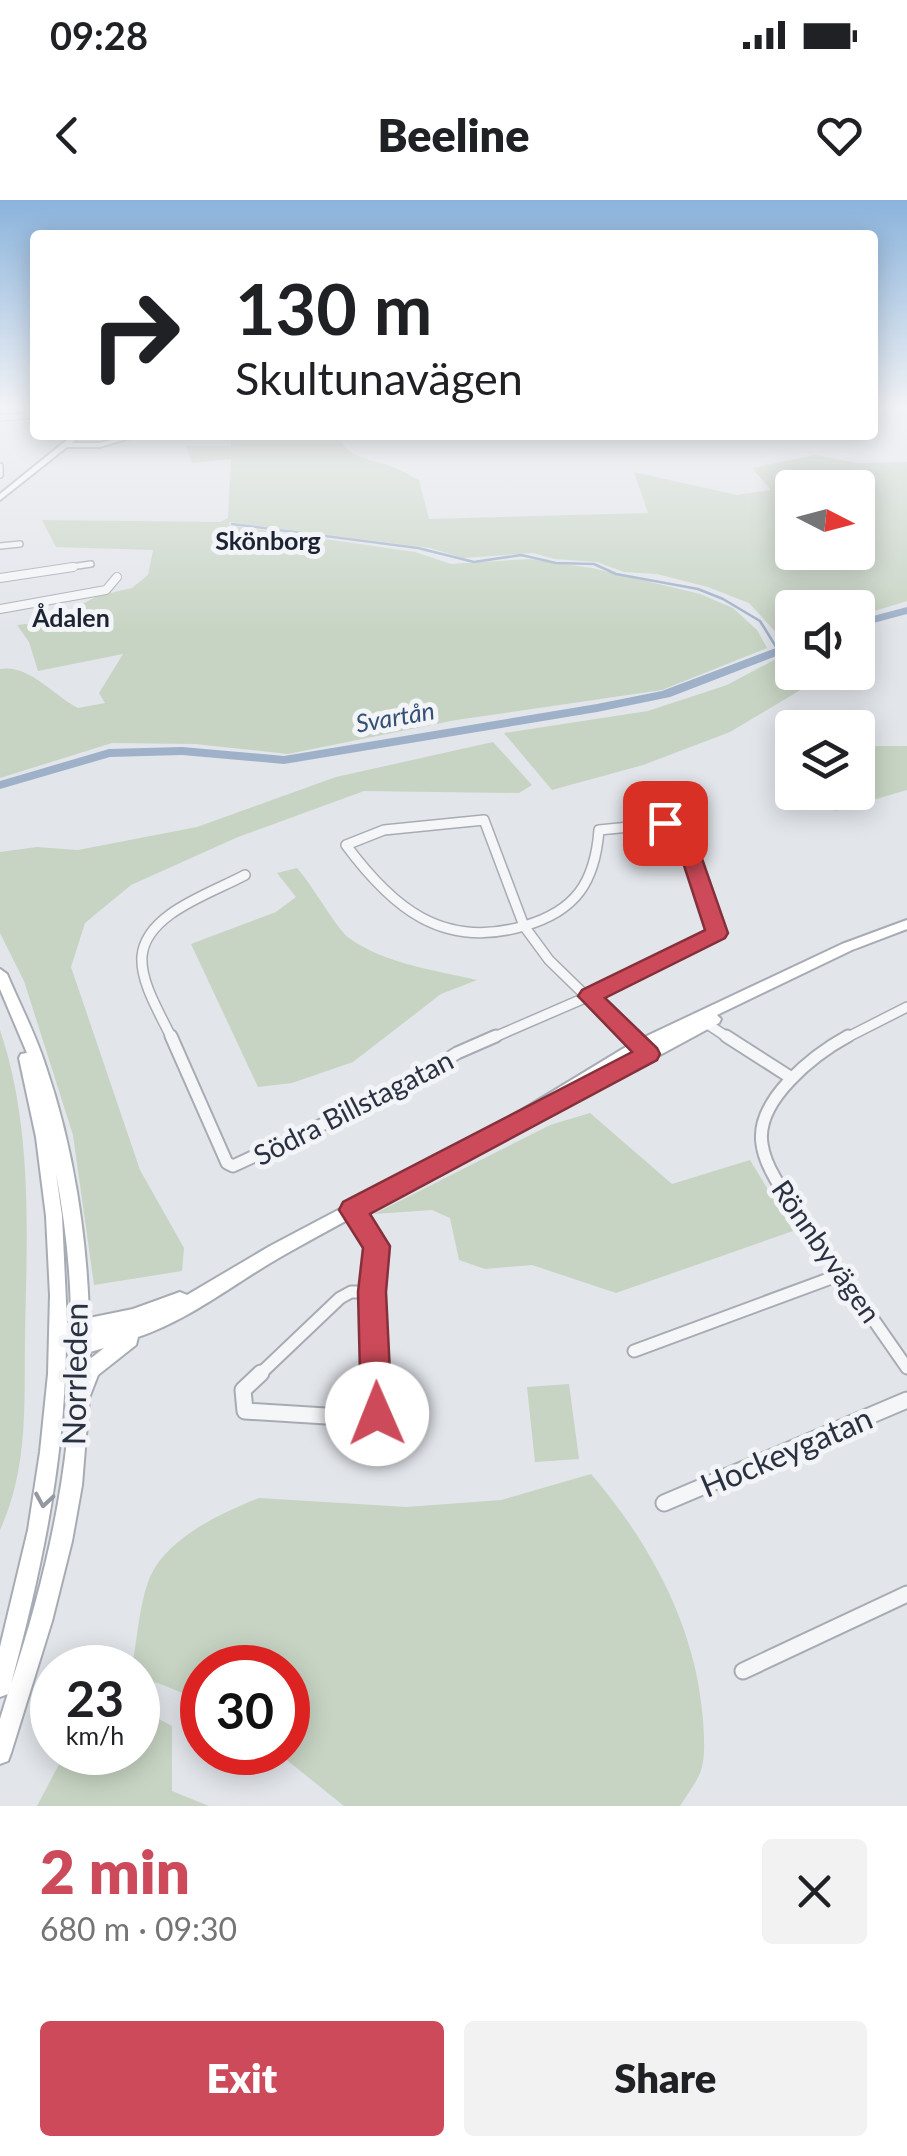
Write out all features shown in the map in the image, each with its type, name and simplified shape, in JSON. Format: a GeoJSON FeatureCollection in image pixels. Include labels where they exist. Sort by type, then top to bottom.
{"type":"FeatureCollection","features":[{"type":"Feature","properties":{"kind":"main road"},"geometry":{"type":"LineString","coordinates":[[0,498],[21,482]]}},
{"type":"Feature","properties":{"kind":"main road"},"geometry":{"type":"LineString","coordinates":[[77,1404],[91,1369],[102,1358],[204,1292],[489,1137],[543,1112],[644,1050],[823,958],[907,924]]}},
{"type":"Feature","properties":{"kind":"main road","name":"Norrleden"},"geometry":{"type":"LineString","coordinates":[[0,974],[42,1076],[52,1116],[71,1234],[77,1404],[62,1538],[0,1753]]}},
{"type":"Feature","properties":{"kind":"main road","name":"Norrleden"},"geometry":{"type":"LineString","coordinates":[[0,1686],[44,1504],[73,1329],[50,1171],[9,994]]}},
{"type":"Feature","properties":{"kind":"main road"},"geometry":{"type":"LineString","coordinates":[[73,1329],[204,1292]]}},
{"type":"Feature","properties":{"kind":"main road"},"geometry":{"type":"LineString","coordinates":[[73,1329],[104,1342],[156,1322]]}},
{"type":"Feature","properties":{"kind":"street"},"geometry":{"type":"LineString","coordinates":[[0,546],[20,544]]}},
{"type":"Feature","properties":{"kind":"street"},"geometry":{"type":"LineString","coordinates":[[0,578],[91,564]]}},
{"type":"Feature","properties":{"kind":"street"},"geometry":{"type":"LineString","coordinates":[[0,609],[106,590],[118,577]]}},
{"type":"Feature","properties":{"kind":"street"},"geometry":{"type":"LineString","coordinates":[[590,996],[717,933],[697,871],[674,825],[599,830],[600,861],[583,893],[560,911],[524,927],[471,932],[417,918],[393,898],[346,844],[384,830],[484,820],[524,927],[538,947],[644,1050]]}},
{"type":"Feature","properties":{"kind":"street","name":"Södra Billstagatan"},"geometry":{"type":"LineString","coordinates":[[244,876],[162,920],[147,938],[142,958],[147,982],[227,1164],[234,1166],[403,1087],[457,1053],[590,996]]}},
{"type":"Feature","properties":{"kind":"street","name":"Rönnbyvägen"},"geometry":{"type":"LineString","coordinates":[[907,1007],[813,1056],[790,1078],[762,1132],[763,1152],[779,1183],[907,1368]]}},
{"type":"Feature","properties":{"kind":"street"},"geometry":{"type":"LineString","coordinates":[[702,1020],[790,1078]]}},
{"type":"Feature","properties":{"kind":"street"},"geometry":{"type":"LineString","coordinates":[[352,1210],[376,1246],[372,1292],[378,1401],[374,1419],[245,1410],[243,1390],[312,1323],[346,1293],[372,1292]]}},
{"type":"Feature","properties":{"kind":"street"},"geometry":{"type":"LineString","coordinates":[[634,1351],[842,1274]]}},
{"type":"Feature","properties":{"kind":"street","name":"Hockeygatan"},"geometry":{"type":"LineString","coordinates":[[664,1503],[907,1400]]}},
{"type":"Feature","properties":{"kind":"street"},"geometry":{"type":"LineString","coordinates":[[743,1671],[907,1594]]}},
{"type":"Feature","properties":{"kind":"green space"},"geometry":{"type":"Polygon","coordinates":[[[230,482],[419,482],[429,519],[648,513],[637,482],[678,482],[736,495],[771,490],[764,482],[775,482],[775,570],[875,570],[875,482],[907,482],[907,601],[875,611],[875,590],[775,590],[775,631],[749,603],[657,574],[624,572],[597,562],[533,553],[463,558],[430,548],[229,522],[415,552],[451,564],[529,559],[592,568],[700,594],[733,608],[757,630],[767,648],[662,690],[456,720],[288,754],[195,744],[112,743],[0,778],[0,669],[31,676],[78,708],[105,703],[99,693],[123,654],[38,671],[29,642],[17,625],[52,621],[97,596],[132,588],[148,575],[153,550],[56,547],[42,520],[221,522],[228,518],[230,482]]]}},
{"type":"Feature","properties":{"kind":"green space"},"geometry":{"type":"Polygon","coordinates":[[[775,660],[775,690],[800,690],[730,732],[643,765],[552,790],[504,733],[648,711],[727,685],[775,660]]]}},
{"type":"Feature","properties":{"kind":"green space"},"geometry":{"type":"Polygon","coordinates":[[[493,742],[532,785],[519,793],[364,791],[238,837],[131,885],[85,923],[71,967],[140,1170],[184,1248],[182,1271],[94,1285],[73,1135],[24,981],[0,933],[0,852],[37,847],[78,850],[197,827],[336,777],[493,742]]]}},
{"type":"Feature","properties":{"kind":"green space"},"geometry":{"type":"Polygon","coordinates":[[[875,746],[907,746],[907,790],[875,799],[875,746]]]}},
{"type":"Feature","properties":{"kind":"green space"},"geometry":{"type":"Polygon","coordinates":[[[297,868],[344,934],[363,947],[411,965],[477,980],[441,994],[353,1062],[292,1083],[258,1087],[191,944],[276,912],[296,897],[277,873],[297,868]]]}},
{"type":"Feature","properties":{"kind":"green space"},"geometry":{"type":"Polygon","coordinates":[[[0,1030],[18,1105],[27,1219],[23,1434],[16,1482],[0,1530],[0,1030]]]}},
{"type":"Feature","properties":{"kind":"green space"},"geometry":{"type":"Polygon","coordinates":[[[590,1113],[672,1184],[750,1160],[793,1231],[616,1293],[532,1265],[485,1269],[459,1260],[450,1218],[432,1210],[374,1214],[550,1125],[590,1113]]]}},
{"type":"Feature","properties":{"kind":"green space"},"geometry":{"type":"Polygon","coordinates":[[[569,1384],[579,1459],[535,1462],[527,1387],[569,1384]]]}},
{"type":"Feature","properties":{"kind":"green space"},"geometry":{"type":"Polygon","coordinates":[[[591,1474],[651,1558],[691,1652],[703,1720],[702,1767],[680,1806],[344,1806],[305,1775],[310,1775],[310,1645],[180,1645],[180,1692],[160,1684],[160,1645],[135,1645],[148,1582],[166,1553],[194,1530],[259,1498],[406,1507],[501,1500],[591,1474]]]}},
{"type":"Feature","properties":{"kind":"green space"},"geometry":{"type":"Polygon","coordinates":[[[160,1720],[172,1726],[172,1791],[209,1806],[37,1806],[53,1775],[160,1775],[160,1720]]]}},
{"type":"Feature","properties":{"kind":"waterway"},"geometry":{"type":"LineString","coordinates":[[232,524],[418,548],[474,562],[521,555],[556,563],[594,564],[616,574],[698,589],[723,599],[760,621],[775,645]]}},
{"type":"Feature","properties":{"kind":"waterway","name":"Svartån"},"geometry":{"type":"LineString","coordinates":[[875,619],[907,610]]}},
{"type":"Feature","properties":{"kind":"waterway","name":"Svartån"},"geometry":{"type":"LineString","coordinates":[[0,785],[109,753],[182,751],[284,760],[597,708],[665,694],[775,652]]}},
{"type":"Feature","properties":{"kind":"district","name":"Skönborg"},"geometry":{"type":"Point","coordinates":[268,540]}},
{"type":"Feature","properties":{"kind":"district","name":"Ådalen"},"geometry":{"type":"Point","coordinates":[71,617]}},
{"type":"Feature","properties":{"kind":"route"},"geometry":{"type":"LineString","coordinates":[[377,1414],[372,1292],[376,1246],[352,1210],[648,1054],[590,996],[717,933],[689,850],[674,825],[665,823]]}}]}
